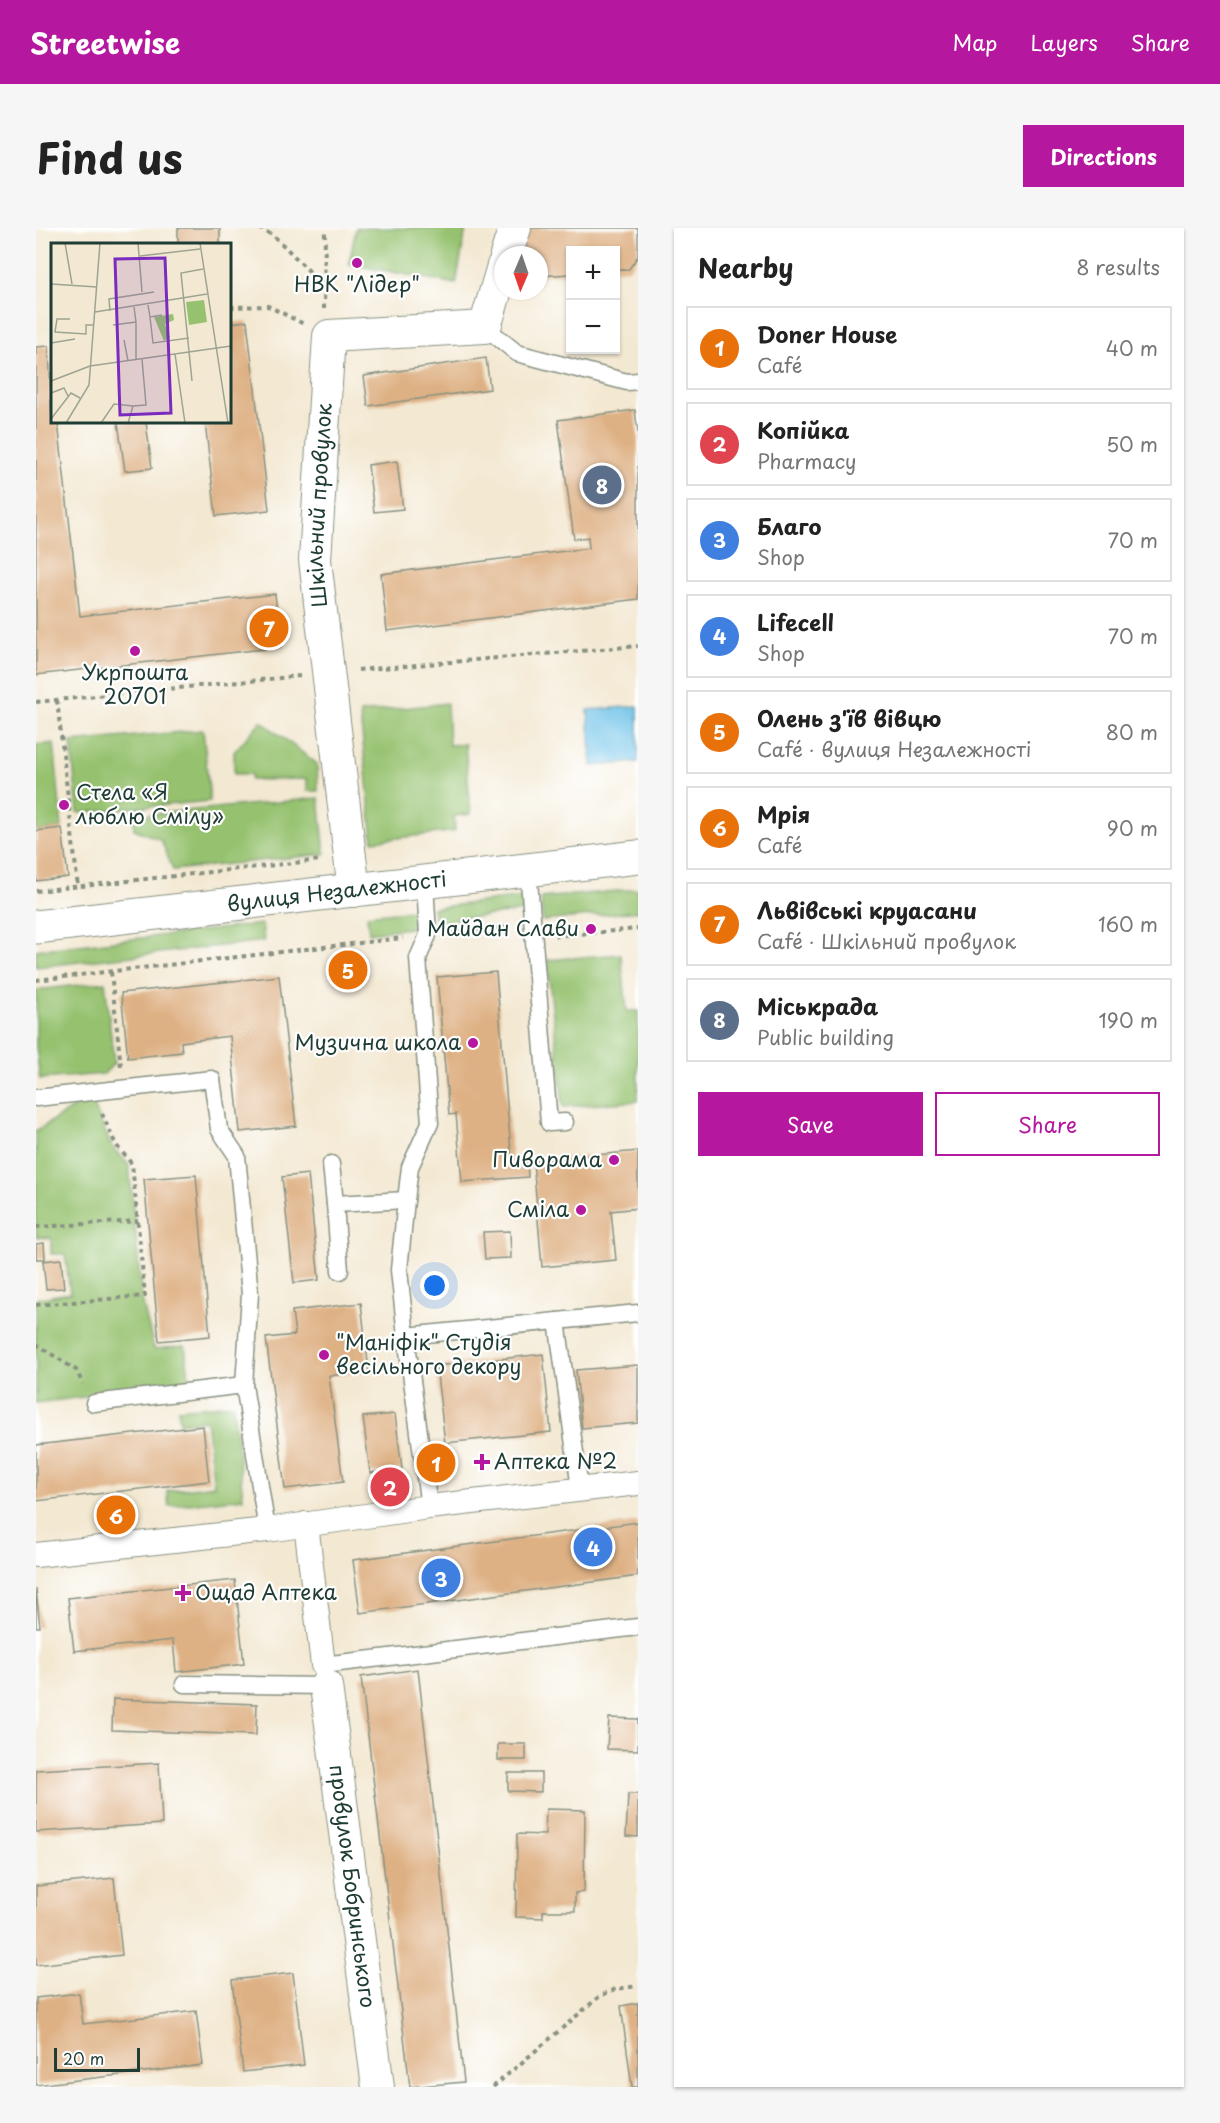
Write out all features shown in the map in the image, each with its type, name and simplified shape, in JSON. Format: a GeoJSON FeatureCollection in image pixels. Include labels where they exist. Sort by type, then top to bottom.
{"type":"FeatureCollection","features":[{"type":"Feature","properties":{"kind":"street"},"geometry":{"type":"LineString","coordinates":[[510,246],[515,228]]}},
{"type":"Feature","properties":{"kind":"street"},"geometry":{"type":"LineString","coordinates":[[329,336],[485,327],[494,297]]}},
{"type":"Feature","properties":{"kind":"street","name":"Шкільний провулок"},"geometry":{"type":"LineString","coordinates":[[329,336],[315,560],[354,891]]}},
{"type":"Feature","properties":{"kind":"street","name":"вулиця Незалежності"},"geometry":{"type":"LineString","coordinates":[[36,927],[638,857]]}},
{"type":"Feature","properties":{"kind":"street"},"geometry":{"type":"LineString","coordinates":[[36,1555],[267,1530],[429,1507],[638,1482]]}},
{"type":"Feature","properties":{"kind":"street"},"geometry":{"type":"LineString","coordinates":[[306,1524],[325,1676]]}},
{"type":"Feature","properties":{"kind":"street","name":"провулок Бобринського"},"geometry":{"type":"LineString","coordinates":[[325,1676],[378,2087]]}},
{"type":"Feature","properties":{"kind":"lane"},"geometry":{"type":"LineString","coordinates":[[485,327],[517,353],[627,382],[638,381]]}},
{"type":"Feature","properties":{"kind":"lane"},"geometry":{"type":"LineString","coordinates":[[528,869],[549,1123],[565,1122]]}},
{"type":"Feature","properties":{"kind":"lane"},"geometry":{"type":"LineString","coordinates":[[425,883],[428,935],[418,958],[430,1123],[410,1167],[399,1270],[429,1507]]}},
{"type":"Feature","properties":{"kind":"lane"},"geometry":{"type":"LineString","coordinates":[[36,1098],[212,1079],[219,1128],[237,1156],[250,1294],[244,1385],[267,1530]]}},
{"type":"Feature","properties":{"kind":"lane"},"geometry":{"type":"LineString","coordinates":[[331,1164],[340,1271]]}},
{"type":"Feature","properties":{"kind":"lane"},"geometry":{"type":"LineString","coordinates":[[335,1204],[406,1200]]}},
{"type":"Feature","properties":{"kind":"lane"},"geometry":{"type":"LineString","coordinates":[[406,1336],[638,1313]]}},
{"type":"Feature","properties":{"kind":"lane"},"geometry":{"type":"LineString","coordinates":[[557,1321],[580,1488]]}},
{"type":"Feature","properties":{"kind":"lane"},"geometry":{"type":"LineString","coordinates":[[94,1403],[244,1385]]}},
{"type":"Feature","properties":{"kind":"lane"},"geometry":{"type":"LineString","coordinates":[[184,1684],[325,1676],[638,1628]]}},
{"type":"Feature","properties":{"kind":"path"},"geometry":{"type":"LineString","coordinates":[[259,228],[274,236],[323,285]]}},
{"type":"Feature","properties":{"kind":"path"},"geometry":{"type":"LineString","coordinates":[[325,228],[323,285],[329,336]]}},
{"type":"Feature","properties":{"kind":"path"},"geometry":{"type":"LineString","coordinates":[[231,307],[268,306],[329,336]]}},
{"type":"Feature","properties":{"kind":"path"},"geometry":{"type":"LineString","coordinates":[[57,700],[78,887]]}},
{"type":"Feature","properties":{"kind":"path"},"geometry":{"type":"LineString","coordinates":[[36,980],[533,925],[545,937],[638,929]]}},
{"type":"Feature","properties":{"kind":"path"},"geometry":{"type":"LineString","coordinates":[[36,1305],[145,1296],[132,1164],[116,1146],[92,1092],[121,1070],[111,972]]}},
{"type":"Feature","properties":{"kind":"path"},"geometry":{"type":"LineString","coordinates":[[36,1227],[138,1221]]}},
{"type":"Feature","properties":{"kind":"path"},"geometry":{"type":"LineString","coordinates":[[36,1344],[76,1370],[94,1403]]}},
{"type":"Feature","properties":{"kind":"path"},"geometry":{"type":"LineString","coordinates":[[493,2087],[600,1996],[616,1989],[638,1986]]}},
{"type":"Feature","properties":{"kind":"green space"},"geometry":{"type":"Polygon","coordinates":[[[356,228],[466,228],[456,284],[349,264],[356,228]]]}},
{"type":"Feature","properties":{"kind":"green space"},"geometry":{"type":"Polygon","coordinates":[[[447,703],[449,745],[465,744],[471,814],[454,816],[455,831],[373,841],[360,713],[447,703]]]}},
{"type":"Feature","properties":{"kind":"green space"},"geometry":{"type":"Polygon","coordinates":[[[261,721],[317,764],[318,791],[307,791],[307,779],[251,780],[251,774],[234,774],[234,752],[261,721]]]}},
{"type":"Feature","properties":{"kind":"green space"},"geometry":{"type":"Polygon","coordinates":[[[203,730],[210,801],[78,813],[71,742],[203,730]]]}},
{"type":"Feature","properties":{"kind":"green space"},"geometry":{"type":"Polygon","coordinates":[[[54,743],[62,828],[36,831],[36,745],[54,743]]]}},
{"type":"Feature","properties":{"kind":"green space"},"geometry":{"type":"Polygon","coordinates":[[[319,798],[325,854],[173,870],[161,840],[134,829],[133,816],[319,798]]]}},
{"type":"Feature","properties":{"kind":"green space"},"geometry":{"type":"Polygon","coordinates":[[[638,889],[638,911],[543,921],[541,898],[638,889]]]}},
{"type":"Feature","properties":{"kind":"green space"},"geometry":{"type":"Polygon","coordinates":[[[522,897],[523,911],[435,922],[433,908],[522,897]]]}},
{"type":"Feature","properties":{"kind":"green space"},"geometry":{"type":"Polygon","coordinates":[[[415,910],[417,927],[369,933],[367,915],[415,910]]]}},
{"type":"Feature","properties":{"kind":"green space"},"geometry":{"type":"Polygon","coordinates":[[[262,924],[264,941],[36,967],[36,950],[262,924]]]}},
{"type":"Feature","properties":{"kind":"green space"},"geometry":{"type":"Polygon","coordinates":[[[621,954],[627,1011],[638,1011],[638,1101],[563,1107],[547,960],[621,954]]]}},
{"type":"Feature","properties":{"kind":"green space"},"geometry":{"type":"Polygon","coordinates":[[[105,982],[114,1063],[104,1074],[40,1079],[36,1047],[36,990],[105,982]]]}},
{"type":"Feature","properties":{"kind":"green space"},"geometry":{"type":"Polygon","coordinates":[[[90,1097],[112,1147],[129,1165],[142,1300],[154,1349],[185,1346],[190,1384],[36,1403],[36,1299],[70,1293],[65,1254],[51,1254],[51,1238],[36,1237],[36,1131],[90,1097]]]}},
{"type":"Feature","properties":{"kind":"green space"},"geometry":{"type":"Polygon","coordinates":[[[233,1404],[243,1498],[169,1506],[167,1491],[214,1485],[206,1420],[180,1423],[178,1409],[233,1404]]]}},
{"type":"Feature","properties":{"kind":"water"},"geometry":{"type":"Polygon","coordinates":[[[638,706],[638,762],[592,766],[588,710],[638,706]]]}},
{"type":"Feature","properties":{"kind":"building"},"geometry":{"type":"Polygon","coordinates":[[[178,228],[220,228],[220,243],[178,243],[178,228]]]}},
{"type":"Feature","properties":{"kind":"building"},"geometry":{"type":"Polygon","coordinates":[[[527,228],[638,228],[638,256],[629,269],[620,270],[620,246],[566,246],[566,274],[548,275],[548,246],[521,246],[527,228]]]}},
{"type":"Feature","properties":{"kind":"building"},"geometry":{"type":"Polygon","coordinates":[[[247,321],[269,510],[216,516],[205,423],[231,423],[231,323],[247,321]]]}},
{"type":"Feature","properties":{"kind":"building"},"geometry":{"type":"Polygon","coordinates":[[[49,346],[51,423],[58,423],[80,616],[275,594],[281,647],[36,675],[36,347],[49,346]]]}},
{"type":"Feature","properties":{"kind":"building"},"geometry":{"type":"Polygon","coordinates":[[[486,358],[490,389],[368,406],[364,376],[486,358]]]}},
{"type":"Feature","properties":{"kind":"building"},"geometry":{"type":"Polygon","coordinates":[[[635,410],[638,433],[638,599],[387,631],[381,574],[589,548],[588,537],[574,539],[558,420],[635,410]]]}},
{"type":"Feature","properties":{"kind":"building"},"geometry":{"type":"Polygon","coordinates":[[[118,423],[146,423],[152,468],[125,471],[118,423]]]}},
{"type":"Feature","properties":{"kind":"building"},"geometry":{"type":"Polygon","coordinates":[[[397,461],[403,509],[374,512],[368,465],[397,461]]]}},
{"type":"Feature","properties":{"kind":"building"},"geometry":{"type":"Polygon","coordinates":[[[62,828],[68,877],[36,881],[36,831],[62,828]]]}},
{"type":"Feature","properties":{"kind":"building","name":"Музична школа"},"geometry":{"type":"Polygon","coordinates":[[[496,972],[512,1163],[527,1162],[528,1177],[462,1182],[456,1114],[449,1115],[437,977],[496,972]]]}},
{"type":"Feature","properties":{"kind":"building"},"geometry":{"type":"Polygon","coordinates":[[[279,976],[296,1126],[240,1132],[230,1036],[181,1042],[182,1052],[128,1058],[121,993],[279,976]]]}},
{"type":"Feature","properties":{"kind":"building","name":"Сміла"},"geometry":{"type":"Polygon","coordinates":[[[638,1151],[638,1208],[611,1211],[616,1260],[542,1267],[533,1161],[638,1151]]]}},
{"type":"Feature","properties":{"kind":"building"},"geometry":{"type":"Polygon","coordinates":[[[308,1174],[319,1280],[294,1283],[282,1177],[308,1174]]]}},
{"type":"Feature","properties":{"kind":"building"},"geometry":{"type":"Polygon","coordinates":[[[196,1175],[210,1336],[159,1341],[144,1179],[196,1175]]]}},
{"type":"Feature","properties":{"kind":"building"},"geometry":{"type":"Polygon","coordinates":[[[510,1231],[511,1258],[485,1259],[483,1232],[510,1231]]]}},
{"type":"Feature","properties":{"kind":"building"},"geometry":{"type":"Polygon","coordinates":[[[44,1243],[45,1259],[36,1259],[36,1244],[44,1243]]]}},
{"type":"Feature","properties":{"kind":"building"},"geometry":{"type":"Polygon","coordinates":[[[61,1259],[64,1288],[46,1289],[43,1261],[61,1259]]]}},
{"type":"Feature","properties":{"kind":"building"},"geometry":{"type":"Polygon","coordinates":[[[361,1303],[369,1371],[329,1376],[343,1482],[285,1489],[266,1338],[295,1335],[292,1311],[361,1303]]]}},
{"type":"Feature","properties":{"kind":"building"},"geometry":{"type":"Polygon","coordinates":[[[543,1354],[551,1432],[445,1443],[436,1366],[543,1354]]]}},
{"type":"Feature","properties":{"kind":"building"},"geometry":{"type":"Polygon","coordinates":[[[638,1365],[638,1423],[582,1428],[576,1370],[638,1365]]]}},
{"type":"Feature","properties":{"kind":"building"},"geometry":{"type":"Polygon","coordinates":[[[395,1414],[402,1469],[370,1473],[363,1417],[395,1414]]]}},
{"type":"Feature","properties":{"kind":"building"},"geometry":{"type":"Polygon","coordinates":[[[203,1426],[209,1481],[36,1501],[36,1445],[203,1426]]]}},
{"type":"Feature","properties":{"kind":"building"},"geometry":{"type":"Polygon","coordinates":[[[638,1522],[638,1576],[360,1613],[353,1560],[638,1522]]]}},
{"type":"Feature","properties":{"kind":"building"},"geometry":{"type":"Polygon","coordinates":[[[235,1580],[244,1664],[176,1672],[173,1640],[74,1651],[68,1598],[235,1580]]]}},
{"type":"Feature","properties":{"kind":"building"},"geometry":{"type":"Polygon","coordinates":[[[36,1589],[40,1627],[36,1627],[36,1589]]]}},
{"type":"Feature","properties":{"kind":"building"},"geometry":{"type":"Polygon","coordinates":[[[418,1669],[464,2082],[410,2087],[361,1677],[418,1669]]]}},
{"type":"Feature","properties":{"kind":"building"},"geometry":{"type":"Polygon","coordinates":[[[113,1699],[257,1704],[256,1735],[112,1730],[113,1699]]]}},
{"type":"Feature","properties":{"kind":"building"},"geometry":{"type":"Polygon","coordinates":[[[609,1718],[638,1719],[638,1750],[607,1749],[609,1718]]]}},
{"type":"Feature","properties":{"kind":"building"},"geometry":{"type":"Polygon","coordinates":[[[498,1744],[526,1744],[526,1760],[498,1760],[498,1744]]]}},
{"type":"Feature","properties":{"kind":"building"},"geometry":{"type":"Polygon","coordinates":[[[159,1763],[162,1824],[36,1832],[36,1770],[159,1763]]]}},
{"type":"Feature","properties":{"kind":"building"},"geometry":{"type":"Polygon","coordinates":[[[508,1773],[541,1773],[541,1792],[508,1791],[508,1773]]]}},
{"type":"Feature","properties":{"kind":"building"},"geometry":{"type":"Polygon","coordinates":[[[628,1794],[638,1794],[638,1837],[626,1836],[628,1794]]]}},
{"type":"Feature","properties":{"kind":"building"},"geometry":{"type":"Polygon","coordinates":[[[546,1809],[585,1810],[584,1892],[575,1893],[575,1911],[543,1911],[543,1918],[516,1917],[517,1834],[545,1835],[546,1809]]]}},
{"type":"Feature","properties":{"kind":"building"},"geometry":{"type":"Polygon","coordinates":[[[114,1878],[122,1955],[36,1965],[36,1886],[114,1878]]]}},
{"type":"Feature","properties":{"kind":"building"},"geometry":{"type":"Polygon","coordinates":[[[293,1973],[304,2065],[243,2072],[232,1980],[293,1973]]]}},
{"type":"Feature","properties":{"kind":"building"},"geometry":{"type":"Polygon","coordinates":[[[79,1993],[83,2024],[196,2011],[203,2065],[36,2085],[36,1998],[79,1993]]]}},
{"type":"Feature","properties":{"kind":"building"},"geometry":{"type":"Polygon","coordinates":[[[638,2003],[638,2087],[632,2087],[621,2006],[638,2003]]]}},
{"type":"Feature","properties":{"kind":"place","name":"НВК \"Лідер\""},"geometry":{"type":"Point","coordinates":[357,263]}},
{"type":"Feature","properties":{"kind":"place","name":"Міськрада"},"geometry":{"type":"Point","coordinates":[602,485]}},
{"type":"Feature","properties":{"kind":"place","name":"Львівські круасани"},"geometry":{"type":"Point","coordinates":[269,628]}},
{"type":"Feature","properties":{"kind":"place","name":"Укрпошта 20701"},"geometry":{"type":"Point","coordinates":[135,651]}},
{"type":"Feature","properties":{"kind":"place","name":"Стела «Я люблю Смілу»"},"geometry":{"type":"Point","coordinates":[64,805]}},
{"type":"Feature","properties":{"kind":"place","name":"Майдан Слави"},"geometry":{"type":"Point","coordinates":[591,929]}},
{"type":"Feature","properties":{"kind":"place","name":"Олень з'їв вівцю"},"geometry":{"type":"Point","coordinates":[348,970]}},
{"type":"Feature","properties":{"kind":"place","name":"Музична школа"},"geometry":{"type":"Point","coordinates":[473,1043]}},
{"type":"Feature","properties":{"kind":"place","name":"Пиворама"},"geometry":{"type":"Point","coordinates":[614,1160]}},
{"type":"Feature","properties":{"kind":"place","name":"Сміла"},"geometry":{"type":"Point","coordinates":[581,1210]}},
{"type":"Feature","properties":{"kind":"place","name":"\"Маніфік\" Студія весільного декору"},"geometry":{"type":"Point","coordinates":[324,1355]}},
{"type":"Feature","properties":{"kind":"place","name":"Аптека №2"},"geometry":{"type":"Point","coordinates":[482,1462]}},
{"type":"Feature","properties":{"kind":"place","name":"Doner House"},"geometry":{"type":"Point","coordinates":[436,1463]}},
{"type":"Feature","properties":{"kind":"place","name":"Копiйка"},"geometry":{"type":"Point","coordinates":[390,1487]}},
{"type":"Feature","properties":{"kind":"place","name":"Мрія"},"geometry":{"type":"Point","coordinates":[116,1515]}},
{"type":"Feature","properties":{"kind":"place","name":"Lifecell"},"geometry":{"type":"Point","coordinates":[593,1547]}},
{"type":"Feature","properties":{"kind":"place","name":"Благо"},"geometry":{"type":"Point","coordinates":[441,1578]}},
{"type":"Feature","properties":{"kind":"place","name":"Ощад Аптека"},"geometry":{"type":"Point","coordinates":[183,1593]}}]}
